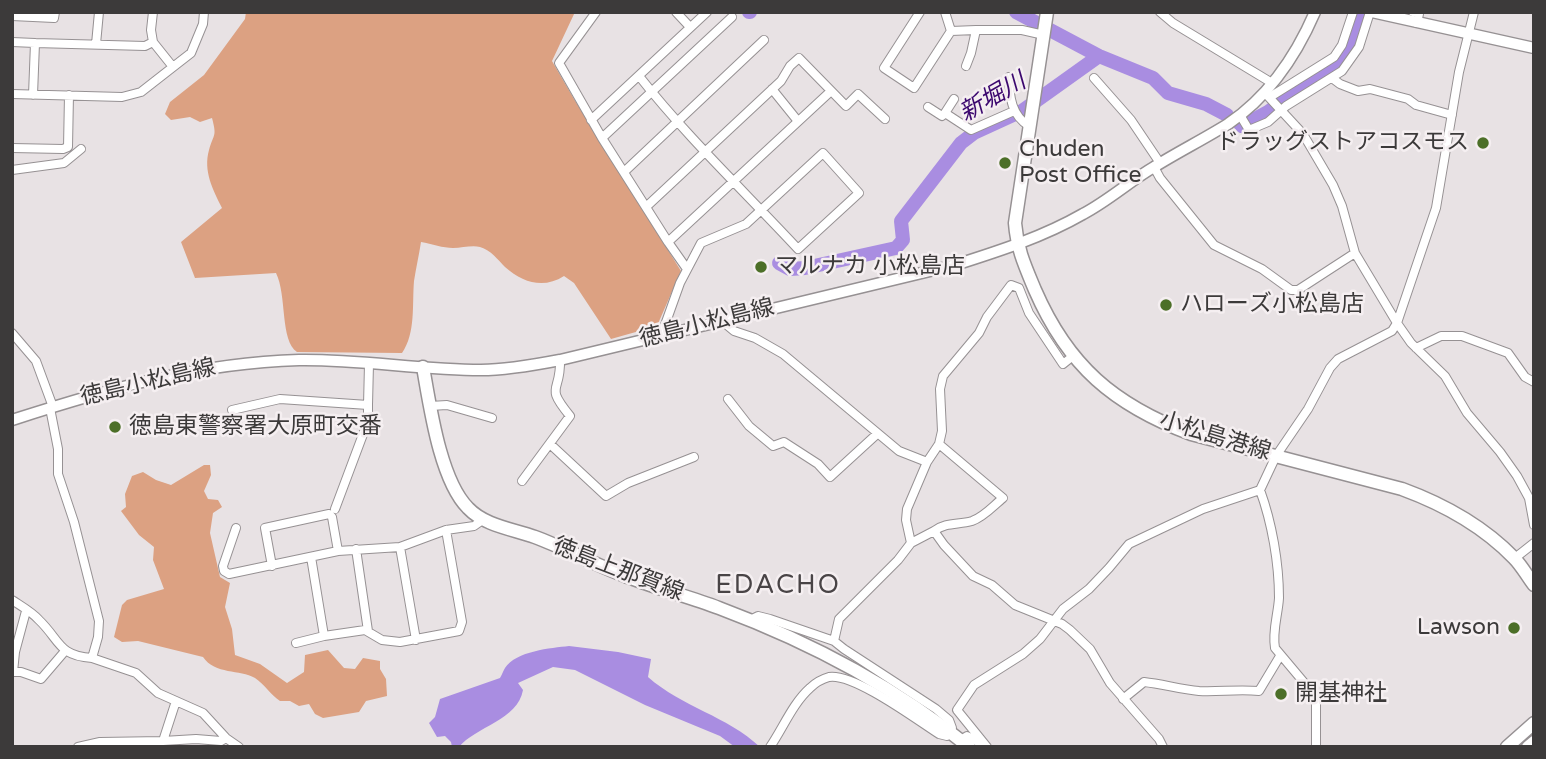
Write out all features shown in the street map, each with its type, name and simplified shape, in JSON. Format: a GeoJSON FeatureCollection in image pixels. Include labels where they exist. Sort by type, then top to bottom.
{"type":"FeatureCollection","features":[{"type":"Feature","properties":{"kind":"main road","name":"徳島小松島線"},"geometry":{"type":"LineString","coordinates":[[12,420],[114,388],[205,368],[254,362],[303,360],[483,370],[560,360],[955,265],[1017,246],[1085,214],[1157,165],[1243,121],[1270,93],[1303,40],[1315,12]]}},
{"type":"Feature","properties":{"kind":"main road"},"geometry":{"type":"LineString","coordinates":[[1371,12],[1415,18],[1468,34],[1534,48]]}},
{"type":"Feature","properties":{"kind":"main road","name":"小松島港線"},"geometry":{"type":"LineString","coordinates":[[1045,26],[1015,223],[1017,246],[1043,308],[1073,356],[1094,378],[1126,404],[1158,422],[1191,434],[1428,498],[1473,525],[1515,558],[1534,584]]}},
{"type":"Feature","properties":{"kind":"main road","name":"徳島上那賀線"},"geometry":{"type":"LineString","coordinates":[[423,368],[430,406],[452,485],[467,507],[484,519],[624,576],[750,620],[814,647],[855,668],[960,740]]}},
{"type":"Feature","properties":{"kind":"main road"},"geometry":{"type":"LineString","coordinates":[[1507,747],[1534,723]]}},
{"type":"Feature","properties":{"kind":"main road"},"geometry":{"type":"LineString","coordinates":[[1528,747],[1534,742]]}},
{"type":"Feature","properties":{"kind":"street"},"geometry":{"type":"LineString","coordinates":[[13,15],[54,18],[55,12]]}},
{"type":"Feature","properties":{"kind":"street"},"geometry":{"type":"LineString","coordinates":[[96,44],[99,12]]}},
{"type":"Feature","properties":{"kind":"street"},"geometry":{"type":"LineString","coordinates":[[153,12],[153,42],[173,67]]}},
{"type":"Feature","properties":{"kind":"street"},"geometry":{"type":"LineString","coordinates":[[12,94],[122,97],[141,92],[191,53],[203,24],[204,12]]}},
{"type":"Feature","properties":{"kind":"street"},"geometry":{"type":"LineString","coordinates":[[596,12],[559,63],[601,138],[687,269]]}},
{"type":"Feature","properties":{"kind":"street"},"geometry":{"type":"LineString","coordinates":[[676,12],[690,27]]}},
{"type":"Feature","properties":{"kind":"street"},"geometry":{"type":"LineString","coordinates":[[591,120],[706,12]]}},
{"type":"Feature","properties":{"kind":"street"},"geometry":{"type":"LineString","coordinates":[[920,12],[884,68],[914,88],[951,31],[946,12]]}},
{"type":"Feature","properties":{"kind":"street"},"geometry":{"type":"LineString","coordinates":[[1160,12],[1270,93],[1303,134],[1342,206],[1354,253],[1397,323],[1416,348],[1445,376],[1467,413],[1517,475],[1529,498],[1534,525]]}},
{"type":"Feature","properties":{"kind":"street"},"geometry":{"type":"LineString","coordinates":[[1270,93],[1334,57],[1342,46],[1353,12]]}},
{"type":"Feature","properties":{"kind":"street"},"geometry":{"type":"LineString","coordinates":[[1243,121],[1249,130],[1261,126],[1280,108],[1332,78],[1355,56],[1371,12]]}},
{"type":"Feature","properties":{"kind":"street"},"geometry":{"type":"LineString","coordinates":[[1316,747],[1316,699],[1280,656],[1274,639],[1279,610],[1277,573],[1267,509],[1260,490],[1276,456],[1308,409],[1330,368],[1338,359],[1392,331],[1397,323],[1436,208],[1459,72],[1474,12]]}},
{"type":"Feature","properties":{"kind":"street"},"geometry":{"type":"LineString","coordinates":[[601,138],[732,16]]}},
{"type":"Feature","properties":{"kind":"street"},"geometry":{"type":"LineString","coordinates":[[951,31],[1022,30],[1045,26]]}},
{"type":"Feature","properties":{"kind":"street"},"geometry":{"type":"LineString","coordinates":[[966,66],[975,30]]}},
{"type":"Feature","properties":{"kind":"street"},"geometry":{"type":"LineString","coordinates":[[624,172],[764,40]]}},
{"type":"Feature","properties":{"kind":"street"},"geometry":{"type":"LineString","coordinates":[[12,42],[145,46],[153,42]]}},
{"type":"Feature","properties":{"kind":"street"},"geometry":{"type":"LineString","coordinates":[[33,95],[34,43]]}},
{"type":"Feature","properties":{"kind":"street"},"geometry":{"type":"LineString","coordinates":[[646,207],[781,81],[790,65],[799,58],[846,106],[858,94],[884,119]]}},
{"type":"Feature","properties":{"kind":"street"},"geometry":{"type":"LineString","coordinates":[[639,76],[679,122],[706,150],[761,209],[798,249],[859,193],[823,153],[761,209],[746,224],[701,243],[687,269],[661,336]]}},
{"type":"Feature","properties":{"kind":"street"},"geometry":{"type":"LineString","coordinates":[[1009,77],[1014,111],[1021,121],[1029,126]]}},
{"type":"Feature","properties":{"kind":"street"},"geometry":{"type":"LineString","coordinates":[[1094,78],[1131,120],[1157,165],[1160,178],[1214,245],[1262,269],[1291,290],[1298,290],[1354,253]]}},
{"type":"Feature","properties":{"kind":"street"},"geometry":{"type":"LineString","coordinates":[[1332,78],[1358,91],[1370,89],[1452,115]]}},
{"type":"Feature","properties":{"kind":"street"},"geometry":{"type":"LineString","coordinates":[[772,89],[797,120]]}},
{"type":"Feature","properties":{"kind":"street"},"geometry":{"type":"LineString","coordinates":[[668,242],[831,91]]}},
{"type":"Feature","properties":{"kind":"street"},"geometry":{"type":"LineString","coordinates":[[12,148],[68,147],[69,95]]}},
{"type":"Feature","properties":{"kind":"street"},"geometry":{"type":"LineString","coordinates":[[928,107],[942,116],[954,99]]}},
{"type":"Feature","properties":{"kind":"street"},"geometry":{"type":"LineString","coordinates":[[945,113],[971,130],[1014,111]]}},
{"type":"Feature","properties":{"kind":"street"},"geometry":{"type":"LineString","coordinates":[[12,170],[64,163],[81,149]]}},
{"type":"Feature","properties":{"kind":"street"},"geometry":{"type":"LineString","coordinates":[[911,543],[906,520],[907,509],[927,462],[939,444],[942,431],[940,389],[943,376],[979,333],[987,317],[1011,285],[1019,288],[1029,313],[1063,364],[1073,356]]}},
{"type":"Feature","properties":{"kind":"street"},"geometry":{"type":"LineString","coordinates":[[724,320],[734,331],[755,338],[783,354],[899,451],[927,462]]}},
{"type":"Feature","properties":{"kind":"street"},"geometry":{"type":"LineString","coordinates":[[1416,348],[1441,336],[1462,336],[1508,353],[1525,377],[1534,382]]}},
{"type":"Feature","properties":{"kind":"street"},"geometry":{"type":"LineString","coordinates":[[13,337],[36,361],[52,407],[58,449],[58,474],[74,522],[99,621],[92,658]]}},
{"type":"Feature","properties":{"kind":"street"},"geometry":{"type":"LineString","coordinates":[[522,481],[569,416],[555,398],[554,390],[560,377],[560,360]]}},
{"type":"Feature","properties":{"kind":"street"},"geometry":{"type":"LineString","coordinates":[[335,509],[368,421],[369,364]]}},
{"type":"Feature","properties":{"kind":"street"},"geometry":{"type":"LineString","coordinates":[[233,410],[280,399],[368,405]]}},
{"type":"Feature","properties":{"kind":"street"},"geometry":{"type":"LineString","coordinates":[[728,399],[750,426],[773,446],[784,442],[818,464],[830,477],[877,434]]}},
{"type":"Feature","properties":{"kind":"street"},"geometry":{"type":"LineString","coordinates":[[430,406],[447,405],[492,418]]}},
{"type":"Feature","properties":{"kind":"street"},"geometry":{"type":"LineString","coordinates":[[550,443],[606,496],[628,483],[694,457]]}},
{"type":"Feature","properties":{"kind":"street"},"geometry":{"type":"LineString","coordinates":[[834,641],[839,619],[898,560],[911,543],[948,524],[968,522],[982,516],[1003,498],[939,444]]}},
{"type":"Feature","properties":{"kind":"street"},"geometry":{"type":"LineString","coordinates":[[986,747],[957,710],[974,685],[1023,654],[1040,639],[1129,544],[1203,509],[1260,490]]}},
{"type":"Feature","properties":{"kind":"street"},"geometry":{"type":"LineString","coordinates":[[272,566],[265,528],[329,514],[332,517],[338,551]]}},
{"type":"Feature","properties":{"kind":"street"},"geometry":{"type":"LineString","coordinates":[[236,528],[225,558],[224,571],[233,574],[338,551],[400,547],[446,530],[474,526],[484,519]]}},
{"type":"Feature","properties":{"kind":"street"},"geometry":{"type":"LineString","coordinates":[[296,643],[361,630],[390,642],[416,640],[459,631],[461,622],[446,530]]}},
{"type":"Feature","properties":{"kind":"street"},"geometry":{"type":"LineString","coordinates":[[934,531],[973,576],[992,585],[1015,605],[1062,624],[1090,649],[1110,683],[1163,747]]}},
{"type":"Feature","properties":{"kind":"street"},"geometry":{"type":"LineString","coordinates":[[1515,558],[1534,543]]}},
{"type":"Feature","properties":{"kind":"street"},"geometry":{"type":"LineString","coordinates":[[400,547],[416,640]]}},
{"type":"Feature","properties":{"kind":"street"},"geometry":{"type":"LineString","coordinates":[[356,550],[368,631]]}},
{"type":"Feature","properties":{"kind":"street"},"geometry":{"type":"LineString","coordinates":[[311,557],[324,636]]}},
{"type":"Feature","properties":{"kind":"street"},"geometry":{"type":"LineString","coordinates":[[12,600],[37,617],[65,651],[136,673],[158,693],[203,713],[226,738],[239,747]]}},
{"type":"Feature","properties":{"kind":"street"},"geometry":{"type":"LineString","coordinates":[[26,611],[15,652],[13,672],[41,679],[65,651]]}},
{"type":"Feature","properties":{"kind":"street"},"geometry":{"type":"LineString","coordinates":[[750,620],[758,616],[834,641],[936,709],[949,720],[960,740]]}},
{"type":"Feature","properties":{"kind":"street"},"geometry":{"type":"LineString","coordinates":[[1123,699],[1144,682],[1200,691],[1236,688],[1259,691],[1280,656]]}},
{"type":"Feature","properties":{"kind":"street"},"geometry":{"type":"LineString","coordinates":[[770,747],[808,690],[828,677],[837,677],[884,698],[939,734],[960,740],[967,736],[986,747]]}},
{"type":"Feature","properties":{"kind":"street"},"geometry":{"type":"LineString","coordinates":[[163,741],[176,701]]}},
{"type":"Feature","properties":{"kind":"street"},"geometry":{"type":"LineString","coordinates":[[78,747],[92,742],[211,741],[226,738]]}},
{"type":"Feature","properties":{"kind":"shaded area"},"geometry":{"type":"Polygon","coordinates":[[[246,12],[575,12],[552,61],[681,271],[657,326],[611,339],[574,283],[564,276],[549,282],[534,282],[512,273],[484,248],[449,248],[421,242],[414,281],[410,337],[402,353],[297,352],[288,338],[282,293],[276,273],[195,278],[181,242],[222,208],[212,187],[207,165],[214,135],[212,118],[200,122],[190,117],[171,120],[165,114],[170,102],[204,75],[245,19],[246,12]]]}},
{"type":"Feature","properties":{"kind":"shaded area"},"geometry":{"type":"Polygon","coordinates":[[[204,465],[210,465],[211,475],[204,491],[208,499],[218,500],[222,507],[213,513],[210,533],[220,577],[230,583],[225,607],[232,629],[235,655],[260,664],[287,683],[304,672],[305,655],[328,650],[344,668],[355,669],[363,658],[380,661],[380,669],[386,679],[387,696],[366,701],[359,712],[323,718],[315,714],[309,704],[299,706],[290,701],[280,701],[255,678],[214,667],[203,657],[138,641],[122,642],[114,637],[122,605],[127,600],[164,589],[153,560],[154,547],[139,535],[121,511],[126,507],[125,494],[132,476],[143,472],[171,485],[204,465]]]}},
{"type":"Feature","properties":{"kind":"shaded area"},"geometry":{"type":"Polygon","coordinates":[[[569,646],[651,659],[648,677],[675,696],[733,727],[760,747],[735,747],[720,736],[645,705],[575,670],[553,667],[518,683],[523,690],[513,709],[459,747],[452,747],[445,736],[437,737],[429,723],[435,717],[440,699],[500,678],[510,662],[525,654],[569,646]]]}},
{"type":"Feature","properties":{"kind":"waterway","name":"新堀川"},"geometry":{"type":"LineString","coordinates":[[1016,12],[1099,56],[1153,78],[1168,93],[1206,104],[1227,115]]}},
{"type":"Feature","properties":{"kind":"waterway","name":"新堀川"},"geometry":{"type":"LineString","coordinates":[[1240,124],[1242,126],[1268,112],[1343,58],[1352,43],[1362,12]]}},
{"type":"Feature","properties":{"kind":"waterway","name":"新堀川"},"geometry":{"type":"LineString","coordinates":[[779,263],[790,269],[805,268],[896,248],[903,240],[901,221],[961,143],[974,133],[1022,111],[1099,56]]}},
{"type":"Feature","properties":{"kind":"place","name":"ドラッグストアコスモス"},"geometry":{"type":"Point","coordinates":[1483,143]}},
{"type":"Feature","properties":{"kind":"place","name":"Chuden Post Office"},"geometry":{"type":"Point","coordinates":[1005,163]}},
{"type":"Feature","properties":{"kind":"place","name":"マルナカ 小松島店"},"geometry":{"type":"Point","coordinates":[761,267]}},
{"type":"Feature","properties":{"kind":"place","name":"ハローズ小松島店"},"geometry":{"type":"Point","coordinates":[1166,305]}},
{"type":"Feature","properties":{"kind":"place","name":"徳島東警察署大原町交番"},"geometry":{"type":"Point","coordinates":[115,427]}},
{"type":"Feature","properties":{"kind":"place","name":"Lawson"},"geometry":{"type":"Point","coordinates":[1514,628]}},
{"type":"Feature","properties":{"kind":"place","name":"開基神社"},"geometry":{"type":"Point","coordinates":[1281,694]}},
{"type":"Feature","properties":{"kind":"district","name":"EDACHO"},"geometry":{"type":"Point","coordinates":[778,586]}}]}
